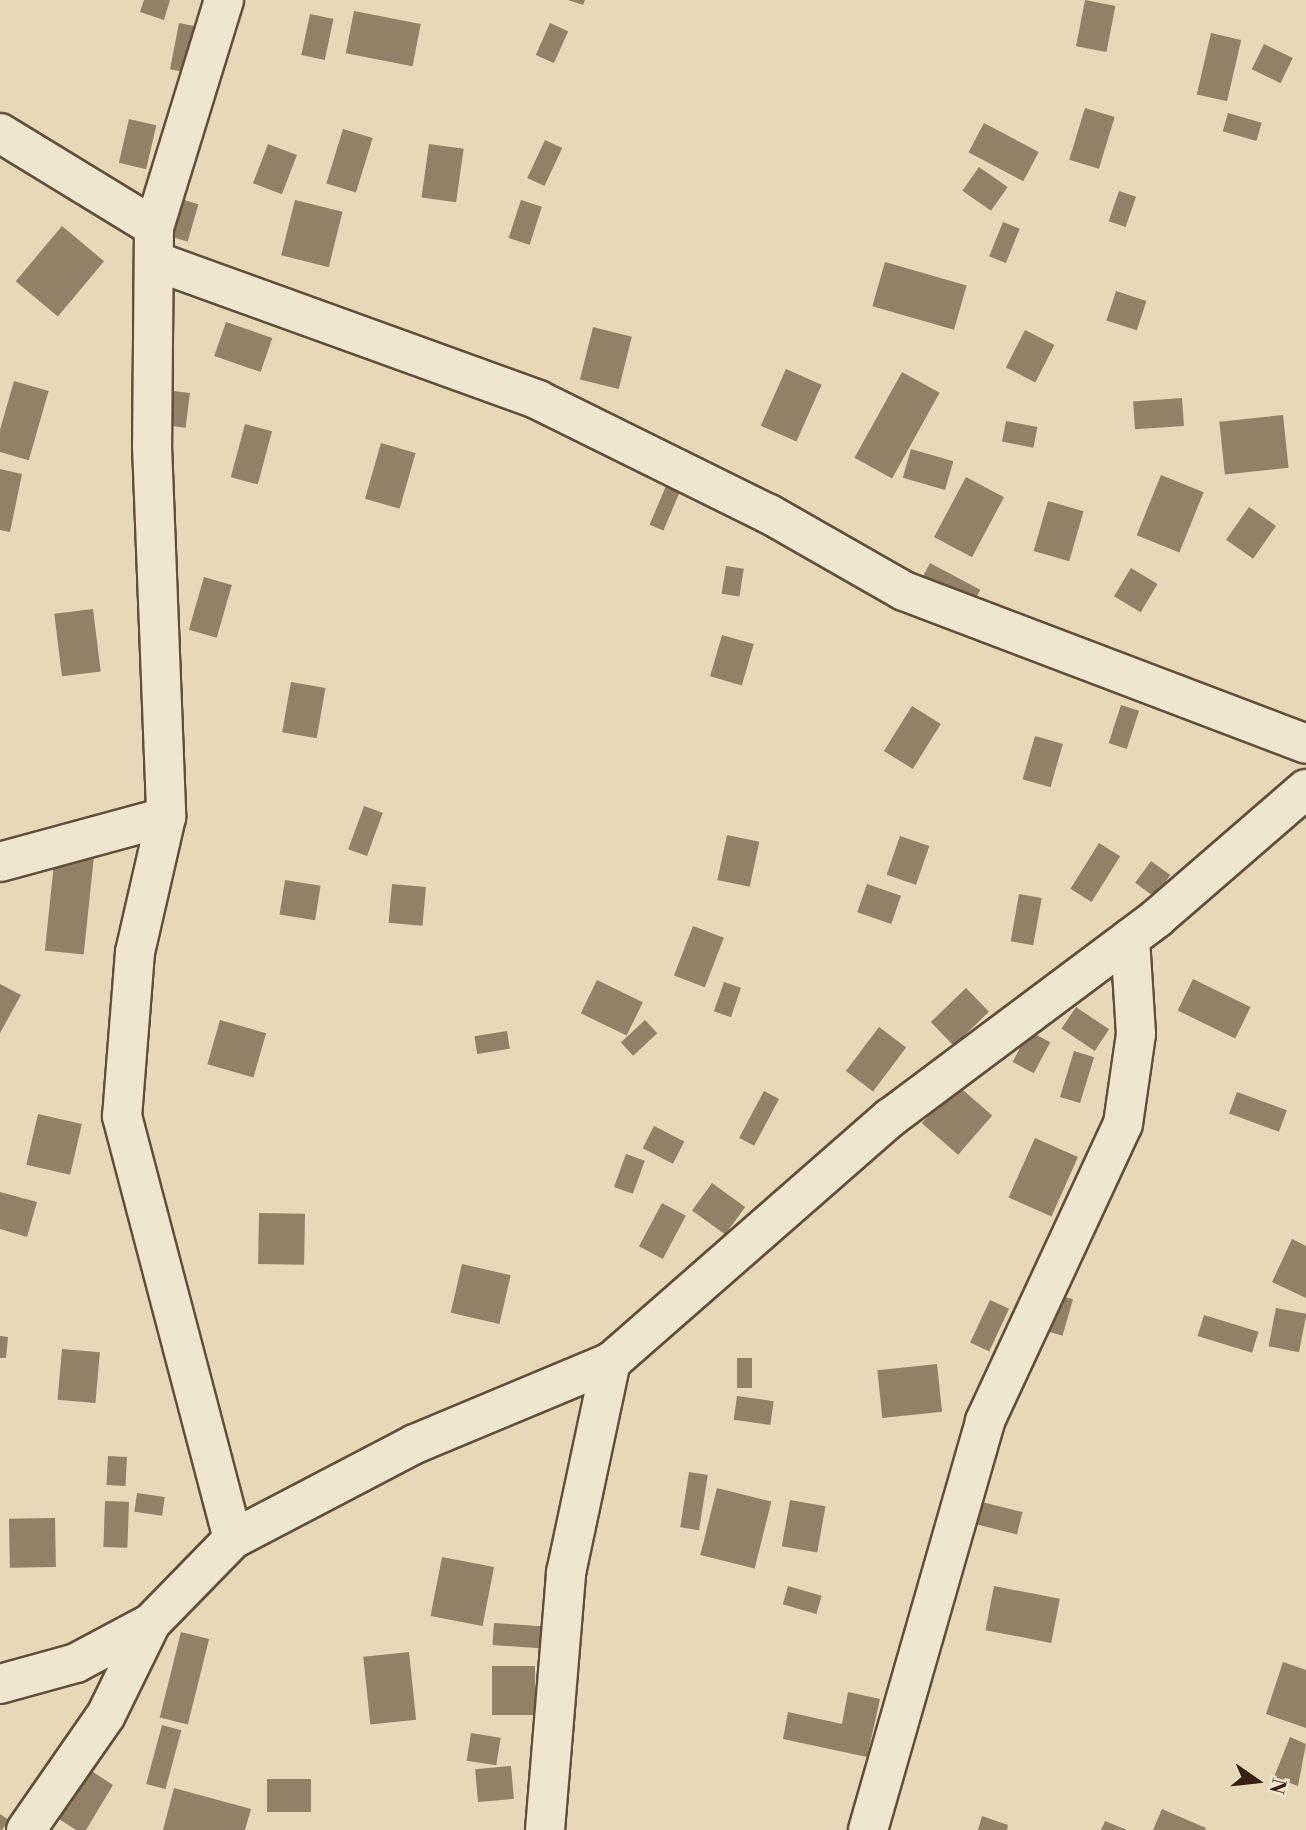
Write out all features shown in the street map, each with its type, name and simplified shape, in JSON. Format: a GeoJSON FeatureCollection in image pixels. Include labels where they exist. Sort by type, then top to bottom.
{"type":"FeatureCollection","features":[{"type":"Feature","properties":{"kind":"street"},"geometry":{"type":"LineString","coordinates":[[224,0],[155,244],[152,445],[166,817],[135,952],[122,1116],[233,1539]]}},
{"type":"Feature","properties":{"kind":"street"},"geometry":{"type":"LineString","coordinates":[[0,133],[155,244],[538,400],[757,508],[904,591],[1306,744]]}},
{"type":"Feature","properties":{"kind":"street"},"geometry":{"type":"LineString","coordinates":[[0,1684],[76,1663],[151,1623],[233,1539],[415,1444],[611,1362],[890,1118],[1130,938],[1306,789]]}},
{"type":"Feature","properties":{"kind":"street"},"geometry":{"type":"LineString","coordinates":[[0,862],[166,817]]}},
{"type":"Feature","properties":{"kind":"street"},"geometry":{"type":"LineString","coordinates":[[868,1830],[985,1421],[1123,1124],[1136,1034],[1130,938]]}},
{"type":"Feature","properties":{"kind":"street"},"geometry":{"type":"LineString","coordinates":[[545,1830],[566,1573],[611,1362]]}},
{"type":"Feature","properties":{"kind":"street"},"geometry":{"type":"LineString","coordinates":[[26,1830],[106,1715],[151,1623]]}},
{"type":"Feature","properties":{"kind":"building"},"geometry":{"type":"Polygon","coordinates":[[[144,0],[170,0],[164,20],[140,12],[144,0]]]}},
{"type":"Feature","properties":{"kind":"building"},"geometry":{"type":"Polygon","coordinates":[[[568,0],[585,0],[583,5],[568,0]]]}},
{"type":"Feature","properties":{"kind":"building"},"geometry":{"type":"Polygon","coordinates":[[[1085,0],[1115,6],[1106,52],[1076,46],[1085,0]]]}},
{"type":"Feature","properties":{"kind":"building"},"geometry":{"type":"Polygon","coordinates":[[[354,11],[421,24],[413,66],[346,53],[354,11]]]}},
{"type":"Feature","properties":{"kind":"building"},"geometry":{"type":"Polygon","coordinates":[[[310,14],[333,19],[325,60],[301,55],[310,14]]]}},
{"type":"Feature","properties":{"kind":"building"},"geometry":{"type":"Polygon","coordinates":[[[179,23],[200,27],[191,73],[170,69],[179,23]]]}},
{"type":"Feature","properties":{"kind":"building"},"geometry":{"type":"Polygon","coordinates":[[[550,23],[568,31],[554,63],[536,55],[550,23]]]}},
{"type":"Feature","properties":{"kind":"building"},"geometry":{"type":"Polygon","coordinates":[[[1211,33],[1241,40],[1227,101],[1197,94],[1211,33]]]}},
{"type":"Feature","properties":{"kind":"building"},"geometry":{"type":"Polygon","coordinates":[[[1264,44],[1293,58],[1280,83],[1252,69],[1264,44]]]}},
{"type":"Feature","properties":{"kind":"building"},"geometry":{"type":"Polygon","coordinates":[[[1085,108],[1115,117],[1099,169],[1069,160],[1085,108]]]}},
{"type":"Feature","properties":{"kind":"building"},"geometry":{"type":"Polygon","coordinates":[[[1228,113],[1262,123],[1256,141],[1223,131],[1228,113]]]}},
{"type":"Feature","properties":{"kind":"building"},"geometry":{"type":"Polygon","coordinates":[[[129,119],[156,125],[146,169],[119,163],[129,119]]]}},
{"type":"Feature","properties":{"kind":"building"},"geometry":{"type":"Polygon","coordinates":[[[984,123],[1039,152],[1023,181],[969,152],[984,123]]]}},
{"type":"Feature","properties":{"kind":"building"},"geometry":{"type":"Polygon","coordinates":[[[343,129],[373,138],[356,193],[326,184],[343,129]]]}},
{"type":"Feature","properties":{"kind":"building"},"geometry":{"type":"Polygon","coordinates":[[[545,140],[562,148],[544,186],[527,178],[545,140]]]}},
{"type":"Feature","properties":{"kind":"building"},"geometry":{"type":"Polygon","coordinates":[[[268,144],[297,155],[282,194],[253,183],[268,144]]]}},
{"type":"Feature","properties":{"kind":"building"},"geometry":{"type":"Polygon","coordinates":[[[429,144],[464,149],[456,202],[421,197],[429,144]]]}},
{"type":"Feature","properties":{"kind":"building"},"geometry":{"type":"Polygon","coordinates":[[[979,167],[1008,187],[991,211],[962,191],[979,167]]]}},
{"type":"Feature","properties":{"kind":"building"},"geometry":{"type":"Polygon","coordinates":[[[1119,191],[1136,197],[1126,227],[1109,221],[1119,191]]]}},
{"type":"Feature","properties":{"kind":"building"},"geometry":{"type":"Polygon","coordinates":[[[184,200],[198,204],[188,242],[173,237],[184,200]]]}},
{"type":"Feature","properties":{"kind":"building"},"geometry":{"type":"Polygon","coordinates":[[[295,200],[343,212],[329,267],[281,255],[295,200]]]}},
{"type":"Feature","properties":{"kind":"building"},"geometry":{"type":"Polygon","coordinates":[[[521,200],[542,207],[530,245],[509,238],[521,200]]]}},
{"type":"Feature","properties":{"kind":"building"},"geometry":{"type":"Polygon","coordinates":[[[1003,222],[1020,229],[1006,263],[989,256],[1003,222]]]}},
{"type":"Feature","properties":{"kind":"building"},"geometry":{"type":"Polygon","coordinates":[[[62,226],[104,261],[58,317],[16,281],[62,226]]]}},
{"type":"Feature","properties":{"kind":"building"},"geometry":{"type":"Polygon","coordinates":[[[885,262],[967,285],[954,330],[872,306],[885,262]]]}},
{"type":"Feature","properties":{"kind":"building"},"geometry":{"type":"Polygon","coordinates":[[[1116,291],[1146,301],[1137,330],[1106,320],[1116,291]]]}},
{"type":"Feature","properties":{"kind":"building"},"geometry":{"type":"Polygon","coordinates":[[[226,322],[272,338],[261,372],[214,356],[226,322]]]}},
{"type":"Feature","properties":{"kind":"building"},"geometry":{"type":"Polygon","coordinates":[[[593,327],[632,337],[619,389],[580,379],[593,327]]]}},
{"type":"Feature","properties":{"kind":"building"},"geometry":{"type":"Polygon","coordinates":[[[1025,330],[1054,345],[1035,382],[1006,367],[1025,330]]]}},
{"type":"Feature","properties":{"kind":"building"},"geometry":{"type":"Polygon","coordinates":[[[786,369],[822,385],[796,442],[761,426],[786,369]]]}},
{"type":"Feature","properties":{"kind":"building"},"geometry":{"type":"Polygon","coordinates":[[[902,372],[940,393],[892,479],[854,458],[902,372]]]}},
{"type":"Feature","properties":{"kind":"building"},"geometry":{"type":"Polygon","coordinates":[[[14,381],[49,391],[29,460],[0,452],[0,430],[14,381]]]}},
{"type":"Feature","properties":{"kind":"building"},"geometry":{"type":"Polygon","coordinates":[[[174,391],[190,393],[186,428],[170,426],[174,391]]]}},
{"type":"Feature","properties":{"kind":"building"},"geometry":{"type":"Polygon","coordinates":[[[1182,398],[1184,426],[1135,429],[1133,401],[1182,398]]]}},
{"type":"Feature","properties":{"kind":"building"},"geometry":{"type":"Polygon","coordinates":[[[1283,415],[1289,468],[1225,474],[1219,422],[1283,415]]]}},
{"type":"Feature","properties":{"kind":"building"},"geometry":{"type":"Polygon","coordinates":[[[1006,421],[1037,427],[1033,448],[1002,442],[1006,421]]]}},
{"type":"Feature","properties":{"kind":"building"},"geometry":{"type":"Polygon","coordinates":[[[245,424],[272,431],[258,484],[231,477],[245,424]]]}},
{"type":"Feature","properties":{"kind":"building"},"geometry":{"type":"Polygon","coordinates":[[[381,443],[416,453],[400,509],[365,499],[381,443]]]}},
{"type":"Feature","properties":{"kind":"building"},"geometry":{"type":"Polygon","coordinates":[[[911,449],[953,461],[945,490],[903,478],[911,449]]]}},
{"type":"Feature","properties":{"kind":"building"},"geometry":{"type":"Polygon","coordinates":[[[0,469],[22,474],[10,532],[0,530],[0,469]]]}},
{"type":"Feature","properties":{"kind":"building"},"geometry":{"type":"Polygon","coordinates":[[[1161,475],[1204,492],[1179,552],[1137,535],[1161,475]]]}},
{"type":"Feature","properties":{"kind":"building"},"geometry":{"type":"Polygon","coordinates":[[[966,477],[1004,497],[972,557],[934,537],[966,477]]]}},
{"type":"Feature","properties":{"kind":"building"},"geometry":{"type":"Polygon","coordinates":[[[666,486],[680,492],[663,531],[650,525],[666,486]]]}},
{"type":"Feature","properties":{"kind":"building"},"geometry":{"type":"Polygon","coordinates":[[[1048,501],[1084,511],[1069,561],[1034,551],[1048,501]]]}},
{"type":"Feature","properties":{"kind":"building"},"geometry":{"type":"Polygon","coordinates":[[[1249,507],[1276,526],[1253,559],[1226,540],[1249,507]]]}},
{"type":"Feature","properties":{"kind":"building"},"geometry":{"type":"Polygon","coordinates":[[[930,563],[980,590],[969,611],[919,584],[930,563]]]}},
{"type":"Feature","properties":{"kind":"building"},"geometry":{"type":"Polygon","coordinates":[[[726,566],[744,569],[739,596],[722,594],[726,566]]]}},
{"type":"Feature","properties":{"kind":"building"},"geometry":{"type":"Polygon","coordinates":[[[1131,568],[1158,584],[1141,612],[1114,596],[1131,568]]]}},
{"type":"Feature","properties":{"kind":"building"},"geometry":{"type":"Polygon","coordinates":[[[204,577],[232,585],[217,638],[189,630],[204,577]]]}},
{"type":"Feature","properties":{"kind":"building"},"geometry":{"type":"Polygon","coordinates":[[[93,609],[101,672],[62,676],[54,614],[93,609]]]}},
{"type":"Feature","properties":{"kind":"building"},"geometry":{"type":"Polygon","coordinates":[[[722,635],[754,644],[742,685],[710,676],[722,635]]]}},
{"type":"Feature","properties":{"kind":"building"},"geometry":{"type":"Polygon","coordinates":[[[291,682],[325,688],[317,738],[282,732],[291,682]]]}},
{"type":"Feature","properties":{"kind":"building"},"geometry":{"type":"Polygon","coordinates":[[[1121,705],[1139,711],[1127,749],[1109,743],[1121,705]]]}},
{"type":"Feature","properties":{"kind":"building"},"geometry":{"type":"Polygon","coordinates":[[[912,706],[941,724],[913,769],[884,751],[912,706]]]}},
{"type":"Feature","properties":{"kind":"building"},"geometry":{"type":"Polygon","coordinates":[[[1035,736],[1063,744],[1050,787],[1023,779],[1035,736]]]}},
{"type":"Feature","properties":{"kind":"building"},"geometry":{"type":"Polygon","coordinates":[[[364,806],[383,813],[367,856],[348,849],[364,806]]]}},
{"type":"Feature","properties":{"kind":"building"},"geometry":{"type":"Polygon","coordinates":[[[727,835],[759,842],[750,887],[717,880],[727,835]]]}},
{"type":"Feature","properties":{"kind":"building"},"geometry":{"type":"Polygon","coordinates":[[[900,836],[929,846],[916,885],[887,875],[900,836]]]}},
{"type":"Feature","properties":{"kind":"building"},"geometry":{"type":"Polygon","coordinates":[[[1099,843],[1120,856],[1092,902],[1070,889],[1099,843]]]}},
{"type":"Feature","properties":{"kind":"building"},"geometry":{"type":"Polygon","coordinates":[[[55,854],[94,858],[84,955],[45,950],[55,854]]]}},
{"type":"Feature","properties":{"kind":"building"},"geometry":{"type":"Polygon","coordinates":[[[1151,861],[1170,875],[1155,897],[1135,883],[1151,861]]]}},
{"type":"Feature","properties":{"kind":"building"},"geometry":{"type":"Polygon","coordinates":[[[285,880],[321,886],[315,920],[280,915],[285,880]]]}},
{"type":"Feature","properties":{"kind":"building"},"geometry":{"type":"Polygon","coordinates":[[[392,884],[426,887],[422,926],[389,923],[392,884]]]}},
{"type":"Feature","properties":{"kind":"building"},"geometry":{"type":"Polygon","coordinates":[[[867,884],[901,896],[891,924],[857,912],[867,884]]]}},
{"type":"Feature","properties":{"kind":"building"},"geometry":{"type":"Polygon","coordinates":[[[1019,894],[1042,898],[1033,945],[1011,941],[1019,894]]]}},
{"type":"Feature","properties":{"kind":"building"},"geometry":{"type":"Polygon","coordinates":[[[693,926],[724,938],[705,987],[674,975],[693,926]]]}},
{"type":"Feature","properties":{"kind":"building"},"geometry":{"type":"Polygon","coordinates":[[[1193,979],[1251,1007],[1235,1039],[1178,1010],[1193,979]]]}},
{"type":"Feature","properties":{"kind":"building"},"geometry":{"type":"Polygon","coordinates":[[[597,980],[643,1002],[627,1036],[581,1013],[597,980]]]}},
{"type":"Feature","properties":{"kind":"building"},"geometry":{"type":"Polygon","coordinates":[[[724,982],[741,988],[731,1017],[714,1011],[724,982]]]}},
{"type":"Feature","properties":{"kind":"building"},"geometry":{"type":"Polygon","coordinates":[[[0,984],[21,995],[0,1033],[0,984]]]}},
{"type":"Feature","properties":{"kind":"building"},"geometry":{"type":"Polygon","coordinates":[[[966,988],[989,1012],[954,1046],[931,1022],[966,988]]]}},
{"type":"Feature","properties":{"kind":"building"},"geometry":{"type":"Polygon","coordinates":[[[1076,1007],[1109,1029],[1095,1051],[1061,1029],[1076,1007]]]}},
{"type":"Feature","properties":{"kind":"building"},"geometry":{"type":"Polygon","coordinates":[[[220,1020],[266,1033],[253,1077],[207,1064],[220,1020]]]}},
{"type":"Feature","properties":{"kind":"building"},"geometry":{"type":"Polygon","coordinates":[[[645,1020],[657,1033],[633,1056],[621,1043],[645,1020]]]}},
{"type":"Feature","properties":{"kind":"building"},"geometry":{"type":"Polygon","coordinates":[[[879,1027],[906,1047],[873,1091],[846,1071],[879,1027]]]}},
{"type":"Feature","properties":{"kind":"building"},"geometry":{"type":"Polygon","coordinates":[[[507,1031],[510,1049],[477,1054],[474,1036],[507,1031]]]}},
{"type":"Feature","properties":{"kind":"building"},"geometry":{"type":"Polygon","coordinates":[[[1029,1031],[1050,1042],[1034,1073],[1013,1062],[1029,1031]]]}},
{"type":"Feature","properties":{"kind":"building"},"geometry":{"type":"Polygon","coordinates":[[[1074,1051],[1094,1057],[1080,1103],[1060,1097],[1074,1051]]]}},
{"type":"Feature","properties":{"kind":"building"},"geometry":{"type":"Polygon","coordinates":[[[956,1084],[992,1115],[958,1155],[922,1123],[956,1084]]]}},
{"type":"Feature","properties":{"kind":"building"},"geometry":{"type":"Polygon","coordinates":[[[764,1091],[779,1099],[754,1146],[739,1138],[764,1091]]]}},
{"type":"Feature","properties":{"kind":"building"},"geometry":{"type":"Polygon","coordinates":[[[1237,1092],[1287,1110],[1279,1132],[1229,1114],[1237,1092]]]}},
{"type":"Feature","properties":{"kind":"building"},"geometry":{"type":"Polygon","coordinates":[[[38,1114],[82,1124],[70,1175],[26,1165],[38,1114]]]}},
{"type":"Feature","properties":{"kind":"building"},"geometry":{"type":"Polygon","coordinates":[[[654,1126],[684,1141],[673,1164],[643,1148],[654,1126]]]}},
{"type":"Feature","properties":{"kind":"building"},"geometry":{"type":"Polygon","coordinates":[[[1035,1138],[1078,1157],[1051,1216],[1009,1197],[1035,1138]]]}},
{"type":"Feature","properties":{"kind":"building"},"geometry":{"type":"Polygon","coordinates":[[[626,1154],[645,1161],[633,1194],[614,1187],[626,1154]]]}},
{"type":"Feature","properties":{"kind":"building"},"geometry":{"type":"Polygon","coordinates":[[[712,1183],[745,1207],[725,1235],[692,1211],[712,1183]]]}},
{"type":"Feature","properties":{"kind":"building"},"geometry":{"type":"Polygon","coordinates":[[[0,1192],[37,1202],[27,1237],[0,1229],[0,1192]]]}},
{"type":"Feature","properties":{"kind":"building"},"geometry":{"type":"Polygon","coordinates":[[[662,1203],[686,1216],[663,1259],[639,1246],[662,1203]]]}},
{"type":"Feature","properties":{"kind":"building"},"geometry":{"type":"Polygon","coordinates":[[[259,1213],[305,1214],[304,1265],[258,1264],[259,1213]]]}},
{"type":"Feature","properties":{"kind":"building"},"geometry":{"type":"Polygon","coordinates":[[[1292,1239],[1306,1246],[1306,1298],[1272,1282],[1292,1239]]]}},
{"type":"Feature","properties":{"kind":"building"},"geometry":{"type":"Polygon","coordinates":[[[462,1264],[511,1275],[499,1324],[451,1313],[462,1264]]]}},
{"type":"Feature","properties":{"kind":"building"},"geometry":{"type":"Polygon","coordinates":[[[1048,1292],[1073,1299],[1063,1336],[1038,1329],[1048,1292]]]}},
{"type":"Feature","properties":{"kind":"building"},"geometry":{"type":"Polygon","coordinates":[[[990,1300],[1009,1309],[989,1351],[970,1343],[990,1300]]]}},
{"type":"Feature","properties":{"kind":"building"},"geometry":{"type":"Polygon","coordinates":[[[1276,1308],[1306,1314],[1299,1352],[1269,1346],[1276,1308]]]}},
{"type":"Feature","properties":{"kind":"building"},"geometry":{"type":"Polygon","coordinates":[[[1204,1315],[1259,1332],[1252,1353],[1198,1336],[1204,1315]]]}},
{"type":"Feature","properties":{"kind":"building"},"geometry":{"type":"Polygon","coordinates":[[[0,1336],[8,1337],[6,1358],[0,1358],[0,1336]]]}},
{"type":"Feature","properties":{"kind":"building"},"geometry":{"type":"Polygon","coordinates":[[[62,1349],[100,1352],[95,1403],[58,1400],[62,1349]]]}},
{"type":"Feature","properties":{"kind":"building"},"geometry":{"type":"Polygon","coordinates":[[[737,1358],[752,1358],[752,1388],[737,1388],[737,1358]]]}},
{"type":"Feature","properties":{"kind":"building"},"geometry":{"type":"Polygon","coordinates":[[[937,1364],[942,1412],[882,1418],[877,1370],[937,1364]]]}},
{"type":"Feature","properties":{"kind":"building"},"geometry":{"type":"Polygon","coordinates":[[[737,1396],[774,1401],[770,1425],[734,1420],[737,1396]]]}},
{"type":"Feature","properties":{"kind":"building"},"geometry":{"type":"Polygon","coordinates":[[[108,1456],[127,1457],[125,1486],[106,1485],[108,1456]]]}},
{"type":"Feature","properties":{"kind":"building"},"geometry":{"type":"Polygon","coordinates":[[[689,1472],[708,1475],[699,1530],[680,1527],[689,1472]]]}},
{"type":"Feature","properties":{"kind":"building"},"geometry":{"type":"Polygon","coordinates":[[[717,1488],[771,1502],[755,1568],[700,1555],[717,1488]]]}},
{"type":"Feature","properties":{"kind":"building"},"geometry":{"type":"Polygon","coordinates":[[[137,1493],[165,1497],[162,1516],[134,1512],[137,1493]]]}},
{"type":"Feature","properties":{"kind":"building"},"geometry":{"type":"Polygon","coordinates":[[[790,1500],[825,1506],[817,1553],[782,1546],[790,1500]]]}},
{"type":"Feature","properties":{"kind":"building"},"geometry":{"type":"Polygon","coordinates":[[[974,1500],[1023,1512],[1017,1534],[968,1522],[974,1500]]]}},
{"type":"Feature","properties":{"kind":"building"},"geometry":{"type":"Polygon","coordinates":[[[105,1501],[129,1502],[127,1548],[103,1547],[105,1501]]]}},
{"type":"Feature","properties":{"kind":"building"},"geometry":{"type":"Polygon","coordinates":[[[55,1518],[56,1567],[10,1568],[9,1519],[55,1518]]]}},
{"type":"Feature","properties":{"kind":"building"},"geometry":{"type":"Polygon","coordinates":[[[442,1557],[494,1567],[483,1626],[431,1616],[442,1557]]]}},
{"type":"Feature","properties":{"kind":"building"},"geometry":{"type":"Polygon","coordinates":[[[788,1586],[822,1596],[816,1614],[783,1604],[788,1586]]]}},
{"type":"Feature","properties":{"kind":"building"},"geometry":{"type":"Polygon","coordinates":[[[994,1586],[1060,1599],[1051,1643],[985,1630],[994,1586]]]}},
{"type":"Feature","properties":{"kind":"building"},"geometry":{"type":"Polygon","coordinates":[[[494,1623],[545,1627],[543,1649],[492,1645],[494,1623]]]}},
{"type":"Feature","properties":{"kind":"building"},"geometry":{"type":"Polygon","coordinates":[[[181,1632],[209,1639],[188,1724],[160,1717],[181,1632]]]}},
{"type":"Feature","properties":{"kind":"building"},"geometry":{"type":"Polygon","coordinates":[[[409,1652],[416,1720],[370,1724],[363,1657],[409,1652]]]}},
{"type":"Feature","properties":{"kind":"building"},"geometry":{"type":"Polygon","coordinates":[[[1283,1662],[1306,1670],[1306,1728],[1266,1714],[1283,1662]]]}},
{"type":"Feature","properties":{"kind":"building"},"geometry":{"type":"Polygon","coordinates":[[[492,1666],[535,1666],[535,1715],[492,1715],[492,1666]]]}},
{"type":"Feature","properties":{"kind":"building"},"geometry":{"type":"Polygon","coordinates":[[[848,1692],[880,1699],[867,1757],[783,1739],[788,1712],[842,1724],[848,1692]]]}},
{"type":"Feature","properties":{"kind":"building"},"geometry":{"type":"Polygon","coordinates":[[[162,1725],[181,1730],[166,1789],[146,1784],[162,1725]]]}},
{"type":"Feature","properties":{"kind":"building"},"geometry":{"type":"Polygon","coordinates":[[[471,1733],[501,1738],[496,1765],[467,1761],[471,1733]]]}},
{"type":"Feature","properties":{"kind":"building"},"geometry":{"type":"Polygon","coordinates":[[[1290,1737],[1306,1744],[1298,1786],[1274,1777],[1290,1737]]]}},
{"type":"Feature","properties":{"kind":"building"},"geometry":{"type":"Polygon","coordinates":[[[511,1766],[514,1799],[478,1802],[475,1769],[511,1766]]]}},
{"type":"Feature","properties":{"kind":"building"},"geometry":{"type":"Polygon","coordinates":[[[90,1770],[113,1785],[86,1830],[76,1830],[59,1819],[90,1770]]]}},
{"type":"Feature","properties":{"kind":"building"},"geometry":{"type":"Polygon","coordinates":[[[267,1779],[311,1779],[311,1812],[267,1812],[267,1779]]]}},
{"type":"Feature","properties":{"kind":"building"},"geometry":{"type":"Polygon","coordinates":[[[174,1788],[251,1809],[245,1830],[163,1830],[174,1788]]]}},
{"type":"Feature","properties":{"kind":"building"},"geometry":{"type":"Polygon","coordinates":[[[1162,1809],[1206,1828],[1153,1830],[1162,1809]]]}},
{"type":"Feature","properties":{"kind":"building"},"geometry":{"type":"Polygon","coordinates":[[[0,1814],[9,1820],[2,1830],[0,1830],[0,1814]]]}},
{"type":"Feature","properties":{"kind":"building"},"geometry":{"type":"Polygon","coordinates":[[[982,1816],[1008,1825],[1007,1830],[978,1830],[982,1816]]]}},
{"type":"Feature","properties":{"kind":"building"},"geometry":{"type":"Polygon","coordinates":[[[1105,1821],[1127,1830],[1101,1830],[1105,1821]]]}}]}
